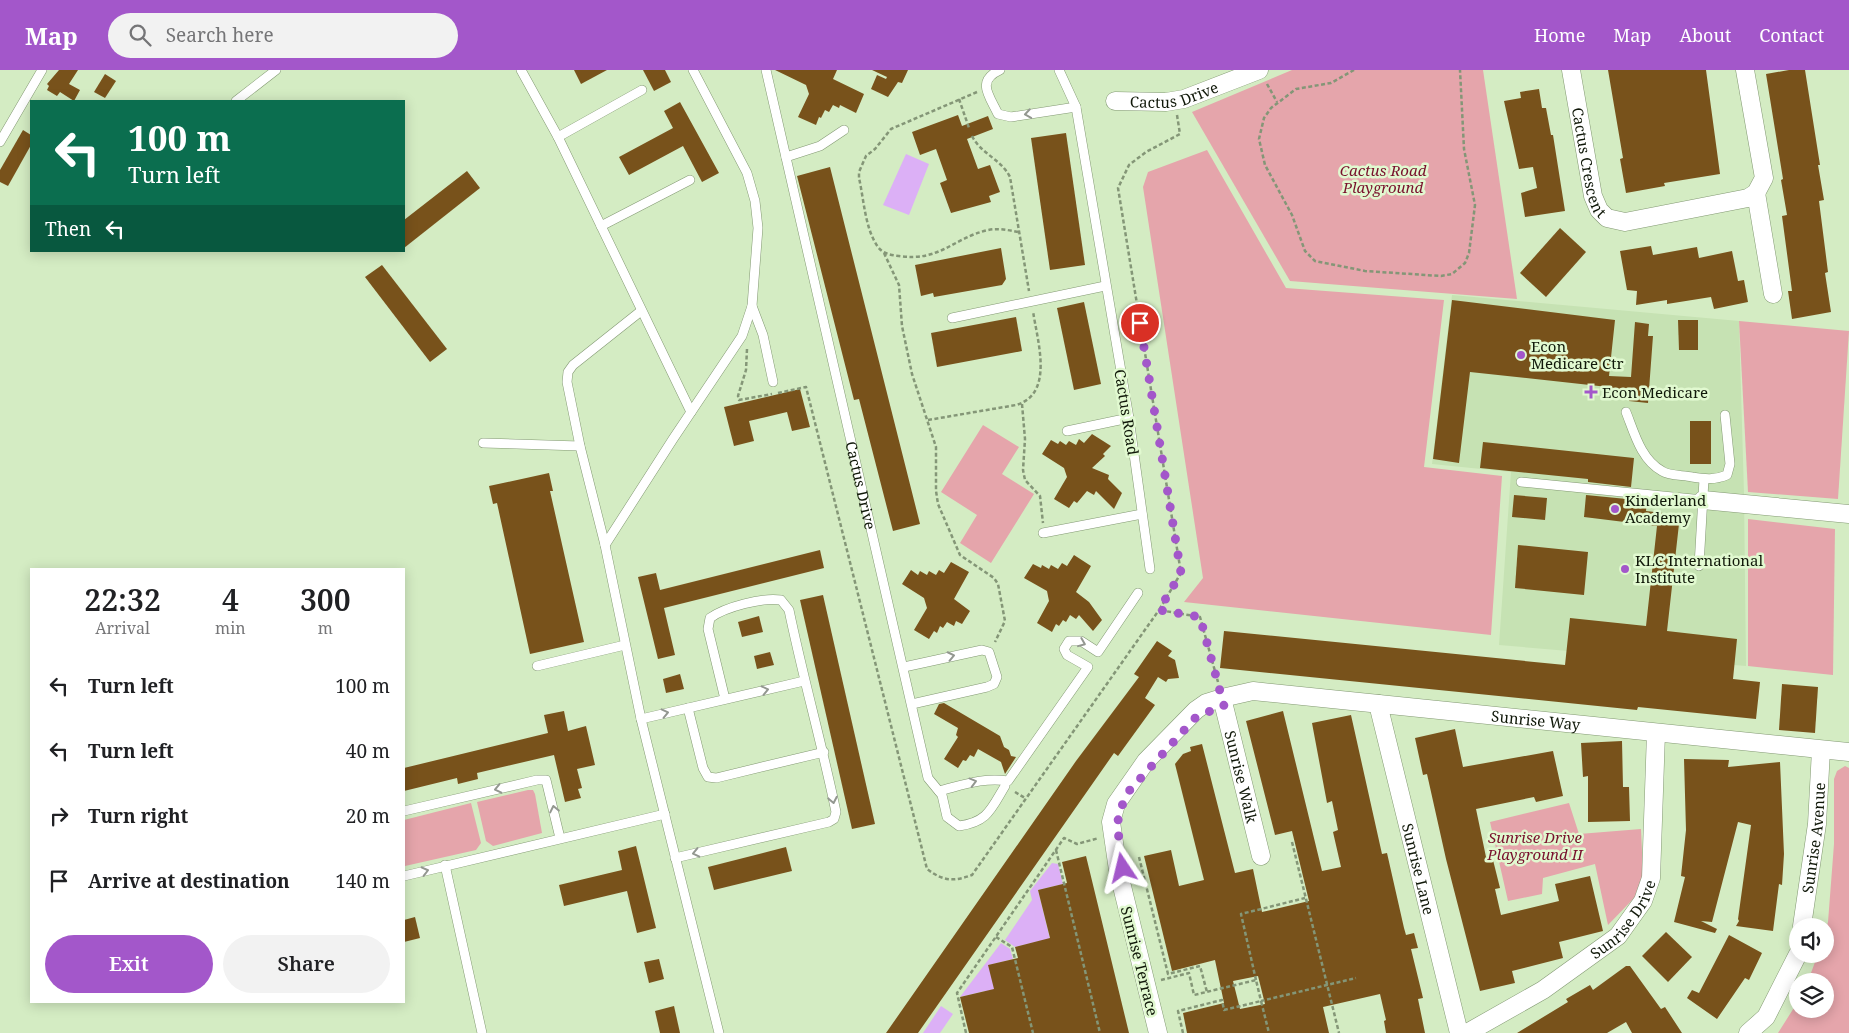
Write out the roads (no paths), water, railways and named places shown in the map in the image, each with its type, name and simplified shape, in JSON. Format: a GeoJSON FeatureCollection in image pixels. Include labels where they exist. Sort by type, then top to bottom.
{"type":"FeatureCollection","features":[{"type":"Feature","properties":{"kind":"street","name":"Cactus Crescent"},"geometry":{"type":"LineString","coordinates":[[1571,70],[1593,196],[1599,210],[1607,218],[1625,222],[1748,198],[1756,193]]}},
{"type":"Feature","properties":{"kind":"street"},"geometry":{"type":"LineString","coordinates":[[1745,70],[1764,178],[1756,193],[1773,294]]}},
{"type":"Feature","properties":{"kind":"street","name":"Cactus Drive"},"geometry":{"type":"LineString","coordinates":[[1115,101],[1175,101],[1261,74]]}},
{"type":"Feature","properties":{"kind":"street"},"geometry":{"type":"LineString","coordinates":[[1703,500],[1849,514]]}},
{"type":"Feature","properties":{"kind":"street","name":"Sunrise Way"},"geometry":{"type":"LineString","coordinates":[[1222,698],[1254,691],[1849,752]]}},
{"type":"Feature","properties":{"kind":"street","name":"Sunrise Walk"},"geometry":{"type":"LineString","coordinates":[[1222,698],[1261,856]]}},
{"type":"Feature","properties":{"kind":"street","name":"Sunrise Terrace"},"geometry":{"type":"LineString","coordinates":[[1158,1033],[1118,870],[1111,822],[1116,804],[1146,761],[1196,710],[1206,703],[1222,698]]}},
{"type":"Feature","properties":{"kind":"street","name":"Sunrise Lane"},"geometry":{"type":"LineString","coordinates":[[1378,704],[1459,1033]]}},
{"type":"Feature","properties":{"kind":"street","name":"Sunrise Drive"},"geometry":{"type":"LineString","coordinates":[[1467,1033],[1542,990],[1618,936],[1643,901],[1651,878],[1656,733]]}},
{"type":"Feature","properties":{"kind":"street","name":"Sunrise Avenue"},"geometry":{"type":"LineString","coordinates":[[1803,918],[1817,824],[1821,750]]}},
{"type":"Feature","properties":{"kind":"street"},"geometry":{"type":"LineString","coordinates":[[1748,1033],[1766,1017],[1793,963]]}},
{"type":"Feature","properties":{"kind":"lane"},"geometry":{"type":"LineString","coordinates":[[0,142],[42,70]]}},
{"type":"Feature","properties":{"kind":"lane"},"geometry":{"type":"LineString","coordinates":[[237,100],[276,70]]}},
{"type":"Feature","properties":{"kind":"lane"},"geometry":{"type":"LineString","coordinates":[[521,70],[558,136],[691,412]]}},
{"type":"Feature","properties":{"kind":"lane"},"geometry":{"type":"LineString","coordinates":[[605,546],[742,336],[752,306],[758,228],[755,201],[747,173],[694,70]]}},
{"type":"Feature","properties":{"kind":"lane","name":"Cactus Drive"},"geometry":{"type":"LineString","coordinates":[[766,70],[928,778],[944,800],[947,817],[959,826],[980,821],[988,814],[1007,783]]}},
{"type":"Feature","properties":{"kind":"lane"},"geometry":{"type":"LineString","coordinates":[[1000,70],[991,74],[986,81],[986,88],[998,114],[1004,117],[1076,107],[1060,70]]}},
{"type":"Feature","properties":{"kind":"lane"},"geometry":{"type":"LineString","coordinates":[[558,136],[642,90]]}},
{"type":"Feature","properties":{"kind":"lane","name":"Cactus Road"},"geometry":{"type":"LineString","coordinates":[[1076,107],[1128,418],[1150,569]]}},
{"type":"Feature","properties":{"kind":"lane"},"geometry":{"type":"LineString","coordinates":[[786,157],[820,146],[844,130]]}},
{"type":"Feature","properties":{"kind":"lane"},"geometry":{"type":"LineString","coordinates":[[601,226],[690,180]]}},
{"type":"Feature","properties":{"kind":"lane"},"geometry":{"type":"LineString","coordinates":[[952,318],[1105,286]]}},
{"type":"Feature","properties":{"kind":"lane"},"geometry":{"type":"LineString","coordinates":[[752,306],[763,335],[773,382]]}},
{"type":"Feature","properties":{"kind":"lane"},"geometry":{"type":"LineString","coordinates":[[641,311],[568,372],[567,382],[580,446],[605,546],[641,719],[719,1033]]}},
{"type":"Feature","properties":{"kind":"lane"},"geometry":{"type":"LineString","coordinates":[[1626,412],[1638,441],[1650,462],[1663,472],[1718,479],[1727,475],[1730,464],[1725,415]]}},
{"type":"Feature","properties":{"kind":"lane"},"geometry":{"type":"LineString","coordinates":[[1067,431],[1128,418]]}},
{"type":"Feature","properties":{"kind":"lane"},"geometry":{"type":"LineString","coordinates":[[483,443],[580,446]]}},
{"type":"Feature","properties":{"kind":"lane"},"geometry":{"type":"LineString","coordinates":[[1699,566],[1704,478]]}},
{"type":"Feature","properties":{"kind":"lane"},"geometry":{"type":"LineString","coordinates":[[1521,482],[1703,500]]}},
{"type":"Feature","properties":{"kind":"lane"},"geometry":{"type":"LineString","coordinates":[[1043,534],[1142,514]]}},
{"type":"Feature","properties":{"kind":"lane"},"geometry":{"type":"LineString","coordinates":[[939,791],[994,778],[1007,783],[1088,667],[1067,655],[1064,649],[1066,645],[1069,641],[1081,641],[1098,652],[1138,594]]}},
{"type":"Feature","properties":{"kind":"lane"},"geometry":{"type":"LineString","coordinates":[[675,858],[829,822],[834,819],[836,812],[824,752],[804,681],[788,610],[781,600],[771,599],[719,612],[710,618],[708,629],[725,699]]}},
{"type":"Feature","properties":{"kind":"lane"},"geometry":{"type":"LineString","coordinates":[[537,666],[625,645]]}},
{"type":"Feature","properties":{"kind":"lane"},"geometry":{"type":"LineString","coordinates":[[904,667],[982,650],[989,652],[997,677],[994,684],[912,704]]}},
{"type":"Feature","properties":{"kind":"lane"},"geometry":{"type":"LineString","coordinates":[[641,719],[804,681]]}},
{"type":"Feature","properties":{"kind":"lane"},"geometry":{"type":"LineString","coordinates":[[688,708],[703,768],[708,777],[716,778],[824,752]]}},
{"type":"Feature","properties":{"kind":"lane"},"geometry":{"type":"LineString","coordinates":[[405,811],[537,780],[546,780],[560,838]]}},
{"type":"Feature","properties":{"kind":"lane"},"geometry":{"type":"LineString","coordinates":[[405,876],[665,814]]}},
{"type":"Feature","properties":{"kind":"lane"},"geometry":{"type":"LineString","coordinates":[[446,865],[482,1033]]}},
{"type":"Feature","properties":{"kind":"place","name":"Econ Medicare Ctr"},"geometry":{"type":"Point","coordinates":[1521,355]}},
{"type":"Feature","properties":{"kind":"place","name":"Econ Medicare"},"geometry":{"type":"Point","coordinates":[1591,392]}},
{"type":"Feature","properties":{"kind":"place","name":"Kinderland Academy"},"geometry":{"type":"Point","coordinates":[1615,509]}},
{"type":"Feature","properties":{"kind":"place","name":"KLC International Institute"},"geometry":{"type":"Point","coordinates":[1625,569]}},
{"type":"Feature","properties":{"kind":"park label","name":"Cactus Road Playground"},"geometry":{"type":"Point","coordinates":[1383,178]}},
{"type":"Feature","properties":{"kind":"park label","name":"Sunrise Drive Playground II"},"geometry":{"type":"Point","coordinates":[1535,846]}}]}
